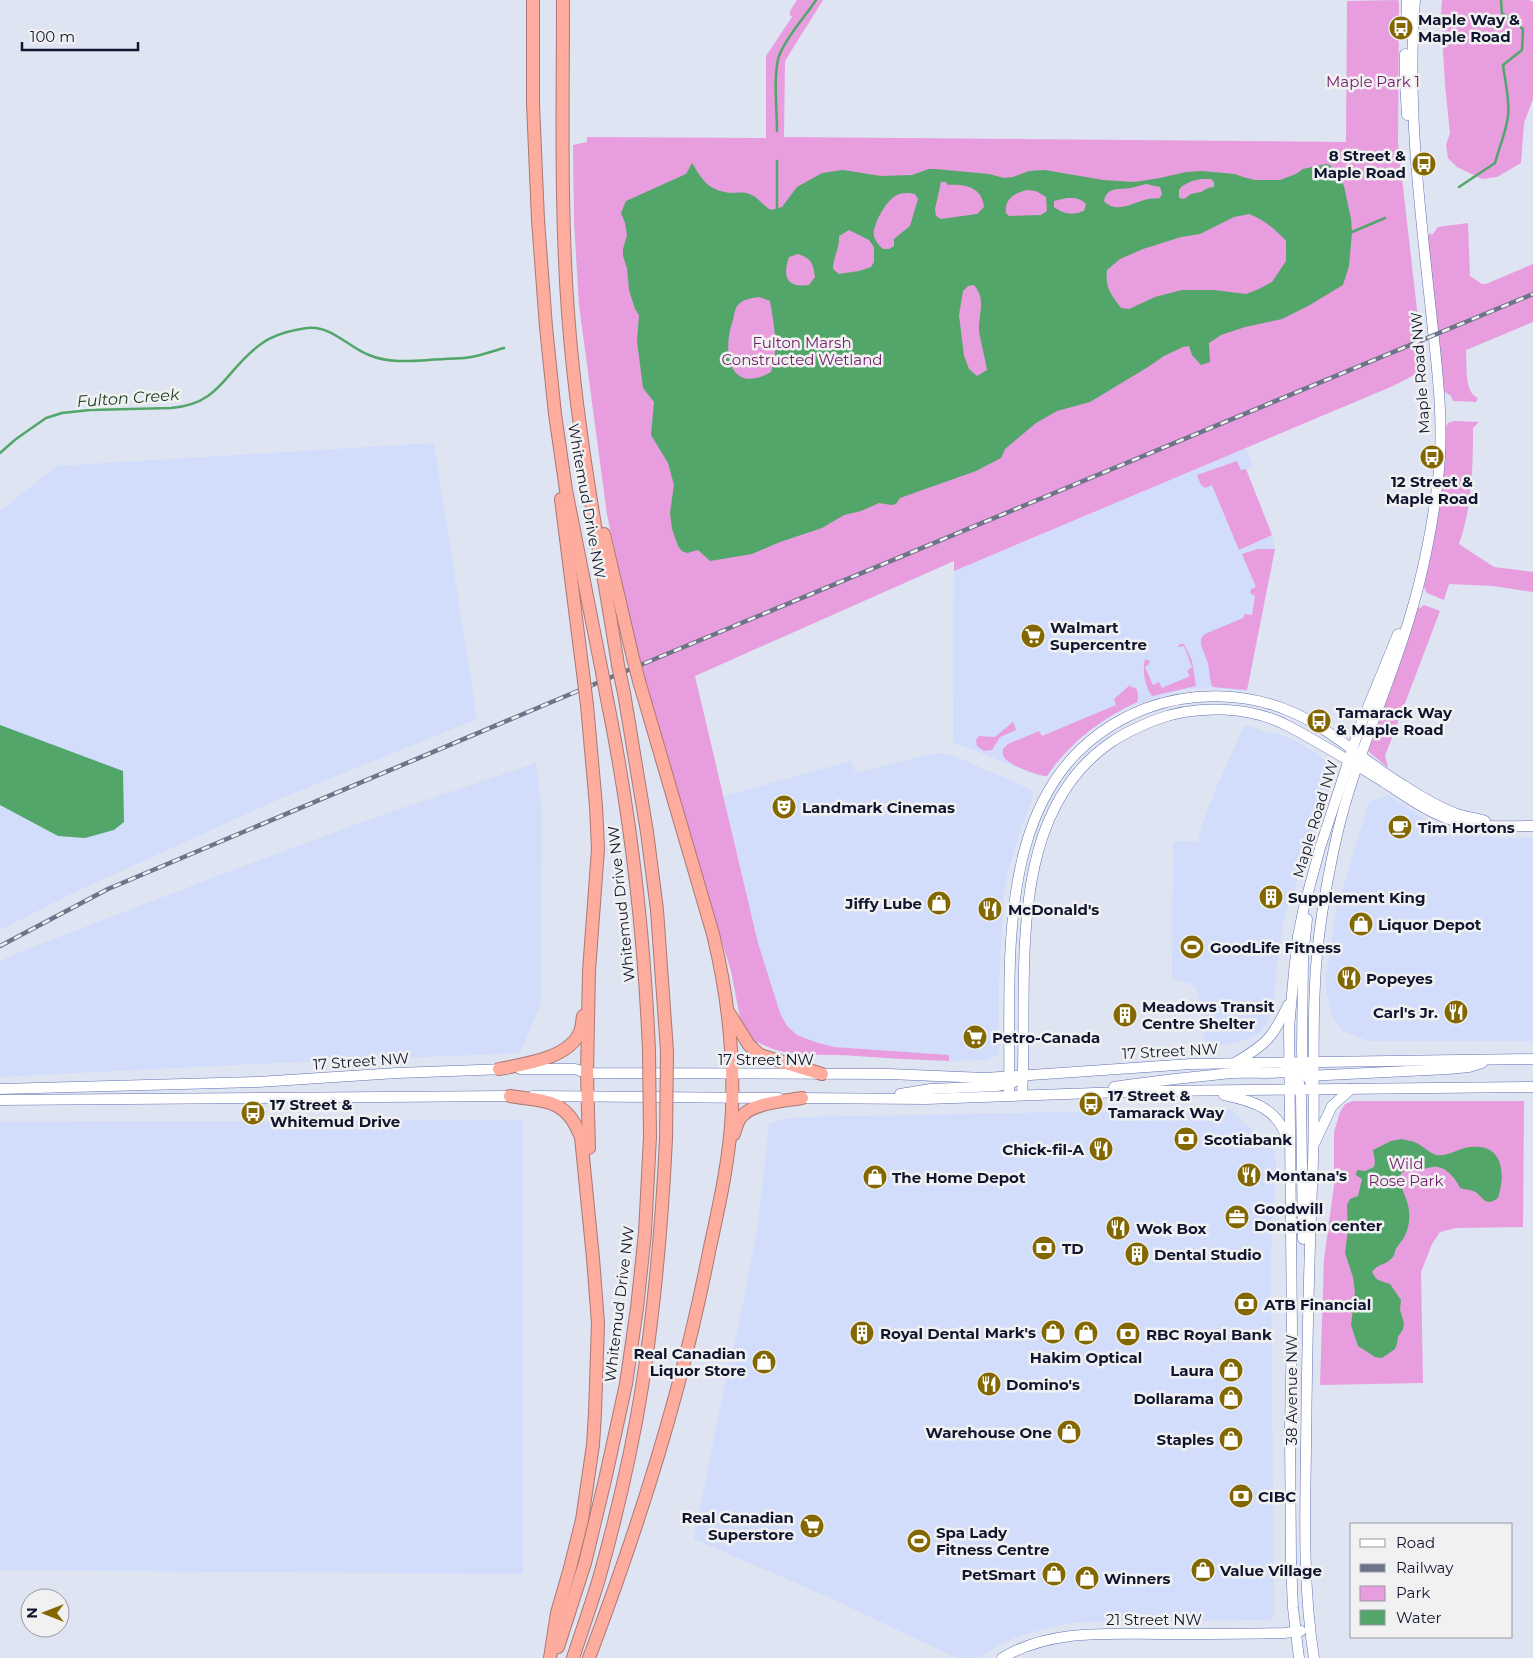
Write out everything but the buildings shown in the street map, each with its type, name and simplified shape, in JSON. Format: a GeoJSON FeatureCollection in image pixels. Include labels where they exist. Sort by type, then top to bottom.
{"type":"FeatureCollection","features":[{"type":"Feature","properties":{"kind":"highway","name":"Whitemud Drive NW"},"geometry":{"type":"LineString","coordinates":[[532,0],[533,104],[539,230],[555,414],[566,490],[618,752],[631,831],[640,909],[649,1051],[650,1137],[645,1232],[626,1384],[585,1563],[555,1658]]}},
{"type":"Feature","properties":{"kind":"highway"},"geometry":{"type":"LineString","coordinates":[[563,0],[563,115]]}},
{"type":"Feature","properties":{"kind":"highway"},"geometry":{"type":"LineString","coordinates":[[563,115],[569,0]]}},
{"type":"Feature","properties":{"kind":"highway","name":"Whitemud Drive NW"},"geometry":{"type":"LineString","coordinates":[[563,115],[563,222],[567,290],[579,415],[588,486],[647,832],[657,910],[667,1051],[666,1139],[661,1234],[642,1389],[617,1509],[600,1575],[573,1658]]}},
{"type":"Feature","properties":{"kind":"highway"},"geometry":{"type":"LineString","coordinates":[[550,1658],[558,1613],[582,1520],[593,1445],[598,1322],[587,1095],[589,971],[598,849],[596,806],[587,705],[562,507],[555,414]]}},
{"type":"Feature","properties":{"kind":"highway"},"geometry":{"type":"LineString","coordinates":[[579,415],[639,681],[721,966],[728,1011],[732,1097],[728,1153],[703,1282],[676,1398],[616,1588],[589,1658]]}},
{"type":"Feature","properties":{"kind":"highway"},"geometry":{"type":"LineString","coordinates":[[499,1069],[544,1060],[559,1053],[570,1044],[580,1032],[589,971]]}},
{"type":"Feature","properties":{"kind":"highway"},"geometry":{"type":"LineString","coordinates":[[728,1011],[749,1045],[760,1055],[822,1074]]}},
{"type":"Feature","properties":{"kind":"highway"},"geometry":{"type":"LineString","coordinates":[[510,1096],[553,1103],[569,1114],[575,1122],[580,1137],[594,1258]]}},
{"type":"Feature","properties":{"kind":"highway"},"geometry":{"type":"LineString","coordinates":[[728,1153],[739,1119],[743,1114],[759,1106],[802,1098]]}},
{"type":"Feature","properties":{"kind":"main road","name":"Maple Road NW"},"geometry":{"type":"LineString","coordinates":[[1407,0],[1405,82],[1408,122],[1417,177]]}},
{"type":"Feature","properties":{"kind":"main road","name":"Maple Road NW"},"geometry":{"type":"LineString","coordinates":[[1301,1070],[1289,1028],[1298,936],[1311,881],[1355,758],[1397,659],[1416,595],[1430,534],[1439,476],[1441,418],[1417,177],[1411,61],[1415,0]]}},
{"type":"Feature","properties":{"kind":"main road"},"geometry":{"type":"LineString","coordinates":[[0,1100],[587,1095],[864,1099],[931,1089],[1009,1086],[1011,932],[1018,873],[1037,812],[1048,789],[1084,746],[1105,730],[1139,711],[1167,702],[1207,696],[1240,698],[1284,708],[1306,718],[1355,758],[1434,813],[1471,825],[1533,826]]}},
{"type":"Feature","properties":{"kind":"main road"},"geometry":{"type":"LineString","coordinates":[[1022,1095],[1025,948],[1031,880],[1042,840],[1054,808],[1066,787],[1087,763],[1110,743],[1146,724],[1176,714],[1208,710],[1246,712],[1274,719],[1355,758]]}},
{"type":"Feature","properties":{"kind":"main road","name":"Maple Road NW"},"geometry":{"type":"LineString","coordinates":[[1301,1070],[1315,980],[1320,926],[1337,837],[1355,758]]}},
{"type":"Feature","properties":{"kind":"main road"},"geometry":{"type":"LineString","coordinates":[[1307,1288],[1303,1248],[1301,1070],[1303,958],[1311,881]]}},
{"type":"Feature","properties":{"kind":"main road"},"geometry":{"type":"LineString","coordinates":[[1234,1063],[1255,1051],[1269,1039],[1275,1032],[1291,999]]}},
{"type":"Feature","properties":{"kind":"main road"},"geometry":{"type":"LineString","coordinates":[[1071,1094],[1127,1085],[1234,1073],[1301,1070],[1448,1069],[1469,1067],[1491,1059],[1533,1060]]}},
{"type":"Feature","properties":{"kind":"main road","name":"17 Street NW"},"geometry":{"type":"LineString","coordinates":[[1009,1086],[1023,1076],[1131,1068],[1234,1063],[1301,1070]]}},
{"type":"Feature","properties":{"kind":"main road","name":"17 Street NW"},"geometry":{"type":"LineString","coordinates":[[0,1088],[258,1082],[406,1072],[499,1069],[575,1069],[587,1073],[889,1074],[966,1077],[1009,1086],[1022,1095],[1533,1087]]}},
{"type":"Feature","properties":{"kind":"main road"},"geometry":{"type":"LineString","coordinates":[[1290,1090],[1301,1070]]}},
{"type":"Feature","properties":{"kind":"main road","name":"38 Avenue NW"},"geometry":{"type":"LineString","coordinates":[[1301,1070],[1314,1090],[1307,1288],[1306,1526],[1306,1581],[1314,1658]]}},
{"type":"Feature","properties":{"kind":"main road"},"geometry":{"type":"LineString","coordinates":[[1313,1145],[1332,1106],[1351,1089]]}},
{"type":"Feature","properties":{"kind":"main road","name":"38 Avenue NW"},"geometry":{"type":"LineString","coordinates":[[1290,1090],[1291,1562],[1299,1658]]}},
{"type":"Feature","properties":{"kind":"main road"},"geometry":{"type":"LineString","coordinates":[[1204,1091],[1249,1100],[1261,1105],[1271,1113],[1286,1134],[1290,1154]]}},
{"type":"Feature","properties":{"kind":"main road","name":"21 Street NW"},"geometry":{"type":"LineString","coordinates":[[1002,1658],[1039,1641],[1062,1636],[1090,1634],[1284,1634],[1310,1630]]}},
{"type":"Feature","properties":{"kind":"shaded area"},"geometry":{"type":"Polygon","coordinates":[[[434,443],[477,719],[277,800],[69,895],[0,930],[0,511],[57,466],[434,443]]]}},
{"type":"Feature","properties":{"kind":"shaded area"},"geometry":{"type":"Polygon","coordinates":[[[1245,448],[1253,466],[1246,469],[1272,535],[1275,549],[1247,690],[1190,689],[1131,706],[1098,724],[1083,736],[1047,776],[1039,776],[953,742],[954,571],[1245,448]]]}},
{"type":"Feature","properties":{"kind":"shaded area"},"geometry":{"type":"Polygon","coordinates":[[[1244,726],[1250,726],[1267,733],[1276,733],[1292,739],[1337,769],[1299,871],[1295,891],[1284,919],[1277,962],[1273,1007],[1267,1024],[1257,1035],[1238,1042],[1218,1045],[1208,1044],[1204,1040],[1197,990],[1190,983],[1175,980],[1172,976],[1173,842],[1198,841],[1214,793],[1244,726]]]}},
{"type":"Feature","properties":{"kind":"shaded area"},"geometry":{"type":"Polygon","coordinates":[[[942,753],[954,756],[1026,787],[1033,796],[1009,867],[1004,893],[999,980],[999,1057],[997,1055],[986,1060],[949,1061],[949,1055],[834,1047],[797,1035],[787,1026],[780,1013],[758,943],[724,796],[851,761],[856,773],[942,753]]]}},
{"type":"Feature","properties":{"kind":"shaded area"},"geometry":{"type":"Polygon","coordinates":[[[536,763],[542,808],[541,1003],[520,1053],[0,1077],[0,962],[12,955],[225,873],[376,817],[536,763]]]}},
{"type":"Feature","properties":{"kind":"shaded area"},"geometry":{"type":"Polygon","coordinates":[[[1388,795],[1422,817],[1441,826],[1500,838],[1533,838],[1533,1041],[1368,1041],[1343,1031],[1333,1018],[1327,996],[1326,978],[1336,910],[1369,802],[1388,795]]]}},
{"type":"Feature","properties":{"kind":"shaded area"},"geometry":{"type":"Polygon","coordinates":[[[1230,1109],[1275,1152],[1276,1166],[1271,1251],[1274,1615],[1269,1620],[1083,1622],[1065,1624],[1021,1635],[1003,1643],[980,1658],[957,1658],[826,1596],[694,1539],[758,1224],[769,1124],[781,1119],[808,1117],[1230,1109]]]}},
{"type":"Feature","properties":{"kind":"shaded area"},"geometry":{"type":"Polygon","coordinates":[[[523,1120],[523,1574],[0,1570],[0,1122],[523,1120]]]}},
{"type":"Feature","properties":{"kind":"green space","name":"Fulton Marsh Constructed Wetland"},"geometry":{"type":"Polygon","coordinates":[[[797,0],[823,0],[785,61],[784,137],[1346,142],[1347,1],[1398,0],[1399,3],[1398,143],[1419,327],[1423,336],[1424,370],[1393,386],[954,571],[954,561],[695,676],[758,943],[780,1013],[787,1026],[797,1035],[834,1047],[949,1055],[949,1061],[793,1054],[769,1048],[758,1042],[755,1045],[741,1023],[731,971],[684,819],[643,675],[607,515],[579,305],[574,222],[573,145],[587,142],[587,137],[766,138],[766,56],[792,17],[790,11],[797,0]]]}},
{"type":"Feature","properties":{"kind":"green space"},"geometry":{"type":"Polygon","coordinates":[[[1442,0],[1529,0],[1533,2],[1533,99],[1524,123],[1521,163],[1497,177],[1482,179],[1457,167],[1448,158],[1446,145],[1450,133],[1445,85],[1441,15],[1442,0]]]}},
{"type":"Feature","properties":{"kind":"green space"},"geometry":{"type":"Polygon","coordinates":[[[1468,223],[1470,276],[1482,284],[1533,264],[1533,322],[1466,350],[1468,384],[1470,390],[1478,398],[1476,402],[1453,401],[1451,396],[1444,391],[1427,239],[1430,233],[1432,235],[1438,227],[1468,223]]]}},
{"type":"Feature","properties":{"kind":"green space"},"geometry":{"type":"Polygon","coordinates":[[[1454,421],[1479,422],[1473,428],[1469,501],[1459,544],[1494,567],[1533,572],[1533,592],[1493,586],[1449,584],[1444,600],[1427,593],[1424,587],[1441,498],[1445,458],[1445,428],[1448,423],[1454,421]]]}},
{"type":"Feature","properties":{"kind":"green space"},"geometry":{"type":"Polygon","coordinates":[[[1237,461],[1241,470],[1246,469],[1272,535],[1239,550],[1212,485],[1205,488],[1201,485],[1197,475],[1237,461]]]}},
{"type":"Feature","properties":{"kind":"green space"},"geometry":{"type":"Polygon","coordinates":[[[1258,549],[1275,549],[1247,690],[1213,687],[1208,663],[1201,645],[1201,638],[1205,634],[1243,618],[1245,614],[1252,615],[1255,596],[1250,593],[1251,589],[1256,587],[1242,554],[1258,549]]]}},
{"type":"Feature","properties":{"kind":"green space"},"geometry":{"type":"Polygon","coordinates":[[[1424,605],[1440,611],[1385,756],[1387,767],[1368,751],[1417,607],[1420,608],[1424,605]]]}},
{"type":"Feature","properties":{"kind":"green space"},"geometry":{"type":"Polygon","coordinates":[[[1180,644],[1184,644],[1192,661],[1196,686],[1152,696],[1145,678],[1144,668],[1145,659],[1150,661],[1145,667],[1153,685],[1159,682],[1162,688],[1190,676],[1187,671],[1192,667],[1184,646],[1178,647],[1180,644]]]}},
{"type":"Feature","properties":{"kind":"green space"},"geometry":{"type":"Polygon","coordinates":[[[1130,685],[1137,690],[1137,702],[1111,716],[1087,733],[1065,753],[1047,776],[1017,767],[1003,756],[1003,749],[1008,744],[1039,731],[1042,736],[1116,705],[1114,699],[1130,685]]]}},
{"type":"Feature","properties":{"kind":"green space"},"geometry":{"type":"Polygon","coordinates":[[[1013,722],[1016,730],[1000,737],[992,750],[984,751],[977,746],[976,740],[979,736],[995,737],[1013,722]]]}},
{"type":"Feature","properties":{"kind":"green space","name":"Wild Rose Park"},"geometry":{"type":"Polygon","coordinates":[[[1353,1101],[1524,1101],[1523,1227],[1456,1228],[1440,1232],[1432,1244],[1421,1272],[1423,1383],[1320,1385],[1324,1259],[1334,1186],[1334,1132],[1340,1112],[1345,1104],[1353,1101]]]}},
{"type":"Feature","properties":{"kind":"water"},"geometry":{"type":"Polygon","coordinates":[[[692,163],[703,180],[716,190],[750,194],[771,210],[782,207],[797,187],[822,173],[843,170],[881,176],[912,175],[929,169],[935,169],[989,174],[1004,178],[1029,171],[1045,170],[1103,180],[1134,182],[1186,172],[1202,171],[1235,174],[1255,180],[1280,180],[1303,169],[1326,164],[1330,165],[1339,176],[1344,186],[1352,232],[1349,266],[1343,285],[1308,306],[1282,319],[1245,327],[1221,335],[1209,343],[1210,362],[1201,365],[1192,355],[1189,346],[1183,347],[1164,356],[1090,402],[1057,411],[1036,423],[1005,449],[1001,458],[976,471],[900,498],[896,504],[879,503],[861,511],[844,515],[822,528],[752,554],[710,561],[698,550],[687,553],[682,551],[678,546],[672,529],[670,513],[674,485],[668,463],[651,435],[654,402],[643,388],[637,341],[639,315],[629,290],[627,268],[623,256],[627,235],[621,213],[626,201],[686,174],[692,163]],[[1211,179],[1192,181],[1182,186],[1179,190],[1179,198],[1184,199],[1191,194],[1214,187],[1214,182],[1211,179]],[[941,182],[935,209],[936,216],[941,219],[977,214],[984,207],[983,200],[972,188],[961,185],[948,185],[946,182],[941,182]],[[1146,184],[1111,191],[1104,201],[1114,207],[1120,207],[1148,199],[1160,198],[1162,194],[1160,187],[1146,184]],[[1027,190],[1011,197],[1007,204],[1006,213],[1009,216],[1041,215],[1047,211],[1046,197],[1036,191],[1027,190]],[[906,193],[893,197],[885,207],[875,226],[874,236],[883,249],[889,249],[894,246],[894,239],[910,226],[918,199],[915,194],[906,193]],[[1067,198],[1054,201],[1054,207],[1065,213],[1076,213],[1084,211],[1086,204],[1077,199],[1067,198]],[[1249,214],[1234,217],[1200,234],[1181,237],[1143,249],[1120,259],[1107,270],[1108,286],[1121,308],[1129,309],[1155,297],[1182,290],[1214,290],[1246,294],[1272,282],[1286,261],[1286,241],[1269,225],[1249,214]],[[849,230],[839,236],[833,269],[839,274],[871,267],[874,262],[874,247],[869,240],[849,230]],[[798,254],[789,257],[786,270],[788,280],[796,285],[809,285],[815,277],[811,262],[798,254]],[[974,285],[968,286],[963,291],[959,315],[964,356],[969,369],[977,376],[987,370],[979,331],[981,302],[974,285]],[[759,297],[742,301],[737,306],[735,312],[728,344],[729,356],[737,374],[745,378],[757,378],[771,372],[775,354],[775,336],[770,301],[759,297]]]}},
{"type":"Feature","properties":{"kind":"water"},"geometry":{"type":"Polygon","coordinates":[[[0,725],[123,771],[124,822],[114,830],[85,838],[58,836],[0,805],[0,725]]]}},
{"type":"Feature","properties":{"kind":"water"},"geometry":{"type":"Polygon","coordinates":[[[1402,1139],[1416,1143],[1436,1155],[1445,1155],[1470,1147],[1481,1147],[1489,1150],[1499,1162],[1502,1179],[1498,1198],[1489,1202],[1473,1191],[1460,1188],[1451,1175],[1442,1168],[1410,1168],[1401,1174],[1401,1184],[1409,1207],[1409,1219],[1405,1236],[1396,1249],[1394,1256],[1376,1267],[1372,1272],[1378,1280],[1390,1284],[1401,1300],[1400,1310],[1404,1323],[1395,1349],[1382,1358],[1375,1357],[1358,1346],[1351,1325],[1355,1292],[1353,1277],[1345,1253],[1348,1230],[1347,1205],[1350,1199],[1358,1196],[1362,1179],[1356,1175],[1357,1170],[1365,1171],[1374,1167],[1373,1150],[1391,1141],[1402,1139]]]}},
{"type":"Feature","properties":{"kind":"waterway"},"geometry":{"type":"LineString","coordinates":[[777,131],[776,83],[779,56],[791,34],[816,0]]}},
{"type":"Feature","properties":{"kind":"waterway","name":"Fulton Creek"},"geometry":{"type":"LineString","coordinates":[[1459,187],[1495,163],[1506,128],[1508,104],[1503,65],[1522,50],[1523,29],[1502,13],[1501,0]]}},
{"type":"Feature","properties":{"kind":"waterway"},"geometry":{"type":"LineString","coordinates":[[777,161],[777,209]]}},
{"type":"Feature","properties":{"kind":"waterway","name":"Fulton Creek"},"geometry":{"type":"LineString","coordinates":[[1352,232],[1385,218]]}},
{"type":"Feature","properties":{"kind":"waterway","name":"Fulton Creek"},"geometry":{"type":"LineString","coordinates":[[0,453],[46,418],[62,413],[90,410],[171,408],[202,400],[222,384],[239,364],[261,344],[296,330],[307,328],[324,330],[369,355],[397,361],[468,358],[504,348]]}},
{"type":"Feature","properties":{"kind":"railway"},"geometry":{"type":"LineString","coordinates":[[0,946],[108,889],[573,693],[1533,294]]}},
{"type":"Feature","properties":{"kind":"place","name":"Maple Way & Maple Road"},"geometry":{"type":"Point","coordinates":[1401,28]}},
{"type":"Feature","properties":{"kind":"place","name":"8 Street & Maple Road"},"geometry":{"type":"Point","coordinates":[1424,164]}},
{"type":"Feature","properties":{"kind":"place","name":"12 Street & Maple Road"},"geometry":{"type":"Point","coordinates":[1432,457]}},
{"type":"Feature","properties":{"kind":"place","name":"Walmart Supercentre"},"geometry":{"type":"Point","coordinates":[1033,636]}},
{"type":"Feature","properties":{"kind":"place","name":"Tamarack Way & Maple Road"},"geometry":{"type":"Point","coordinates":[1319,721]}},
{"type":"Feature","properties":{"kind":"place","name":"Landmark Cinemas"},"geometry":{"type":"Point","coordinates":[784,807]}},
{"type":"Feature","properties":{"kind":"place","name":"Tim Hortons"},"geometry":{"type":"Point","coordinates":[1400,827]}},
{"type":"Feature","properties":{"kind":"place","name":"Supplement King"},"geometry":{"type":"Point","coordinates":[1271,897]}},
{"type":"Feature","properties":{"kind":"place","name":"Jiffy Lube"},"geometry":{"type":"Point","coordinates":[939,903]}},
{"type":"Feature","properties":{"kind":"place","name":"McDonald's"},"geometry":{"type":"Point","coordinates":[990,909]}},
{"type":"Feature","properties":{"kind":"place","name":"Liquor Depot"},"geometry":{"type":"Point","coordinates":[1361,924]}},
{"type":"Feature","properties":{"kind":"place","name":"GoodLife Fitness"},"geometry":{"type":"Point","coordinates":[1192,947]}},
{"type":"Feature","properties":{"kind":"place","name":"Popeyes"},"geometry":{"type":"Point","coordinates":[1349,978]}},
{"type":"Feature","properties":{"kind":"place","name":"Carl's Jr."},"geometry":{"type":"Point","coordinates":[1456,1012]}},
{"type":"Feature","properties":{"kind":"place","name":"Meadows Transit Centre Shelter"},"geometry":{"type":"Point","coordinates":[1125,1015]}},
{"type":"Feature","properties":{"kind":"place","name":"Petro-Canada"},"geometry":{"type":"Point","coordinates":[975,1037]}},
{"type":"Feature","properties":{"kind":"place","name":"17 Street & Tamarack Way"},"geometry":{"type":"Point","coordinates":[1091,1104]}},
{"type":"Feature","properties":{"kind":"place","name":"17 Street & Whitemud Drive"},"geometry":{"type":"Point","coordinates":[253,1113]}},
{"type":"Feature","properties":{"kind":"place","name":"Scotiabank"},"geometry":{"type":"Point","coordinates":[1186,1139]}},
{"type":"Feature","properties":{"kind":"place","name":"Chick-fil-A"},"geometry":{"type":"Point","coordinates":[1101,1149]}},
{"type":"Feature","properties":{"kind":"place","name":"Montana's"},"geometry":{"type":"Point","coordinates":[1249,1175]}},
{"type":"Feature","properties":{"kind":"place","name":"The Home Depot"},"geometry":{"type":"Point","coordinates":[875,1177]}},
{"type":"Feature","properties":{"kind":"place","name":"Goodwill Donation center"},"geometry":{"type":"Point","coordinates":[1237,1217]}},
{"type":"Feature","properties":{"kind":"place","name":"Wok Box"},"geometry":{"type":"Point","coordinates":[1118,1228]}},
{"type":"Feature","properties":{"kind":"place","name":"TD"},"geometry":{"type":"Point","coordinates":[1044,1248]}},
{"type":"Feature","properties":{"kind":"place","name":"Dental Studio"},"geometry":{"type":"Point","coordinates":[1137,1254]}},
{"type":"Feature","properties":{"kind":"place","name":"ATB Financial"},"geometry":{"type":"Point","coordinates":[1246,1304]}},
{"type":"Feature","properties":{"kind":"place","name":"Mark's"},"geometry":{"type":"Point","coordinates":[1053,1332]}},
{"type":"Feature","properties":{"kind":"place","name":"Royal Dental"},"geometry":{"type":"Point","coordinates":[862,1333]}},
{"type":"Feature","properties":{"kind":"place","name":"Hakim Optical"},"geometry":{"type":"Point","coordinates":[1086,1333]}},
{"type":"Feature","properties":{"kind":"place","name":"RBC Royal Bank"},"geometry":{"type":"Point","coordinates":[1128,1334]}},
{"type":"Feature","properties":{"kind":"place","name":"Real Canadian Liquor Store"},"geometry":{"type":"Point","coordinates":[764,1362]}},
{"type":"Feature","properties":{"kind":"place","name":"Laura"},"geometry":{"type":"Point","coordinates":[1231,1370]}},
{"type":"Feature","properties":{"kind":"place","name":"Domino's"},"geometry":{"type":"Point","coordinates":[989,1384]}},
{"type":"Feature","properties":{"kind":"place","name":"Dollarama"},"geometry":{"type":"Point","coordinates":[1231,1398]}},
{"type":"Feature","properties":{"kind":"place","name":"Warehouse One"},"geometry":{"type":"Point","coordinates":[1069,1432]}},
{"type":"Feature","properties":{"kind":"place","name":"Staples"},"geometry":{"type":"Point","coordinates":[1231,1439]}},
{"type":"Feature","properties":{"kind":"place","name":"CIBC"},"geometry":{"type":"Point","coordinates":[1241,1496]}},
{"type":"Feature","properties":{"kind":"place","name":"Real Canadian Superstore"},"geometry":{"type":"Point","coordinates":[812,1526]}},
{"type":"Feature","properties":{"kind":"place","name":"Spa Lady Fitness Centre"},"geometry":{"type":"Point","coordinates":[919,1541]}},
{"type":"Feature","properties":{"kind":"place","name":"Value Village"},"geometry":{"type":"Point","coordinates":[1203,1570]}},
{"type":"Feature","properties":{"kind":"place","name":"PetSmart"},"geometry":{"type":"Point","coordinates":[1054,1574]}},
{"type":"Feature","properties":{"kind":"place","name":"Winners"},"geometry":{"type":"Point","coordinates":[1087,1578]}},
{"type":"Feature","properties":{"kind":"park label","name":"Maple Park 1"},"geometry":{"type":"Point","coordinates":[1373,81]}}]}
